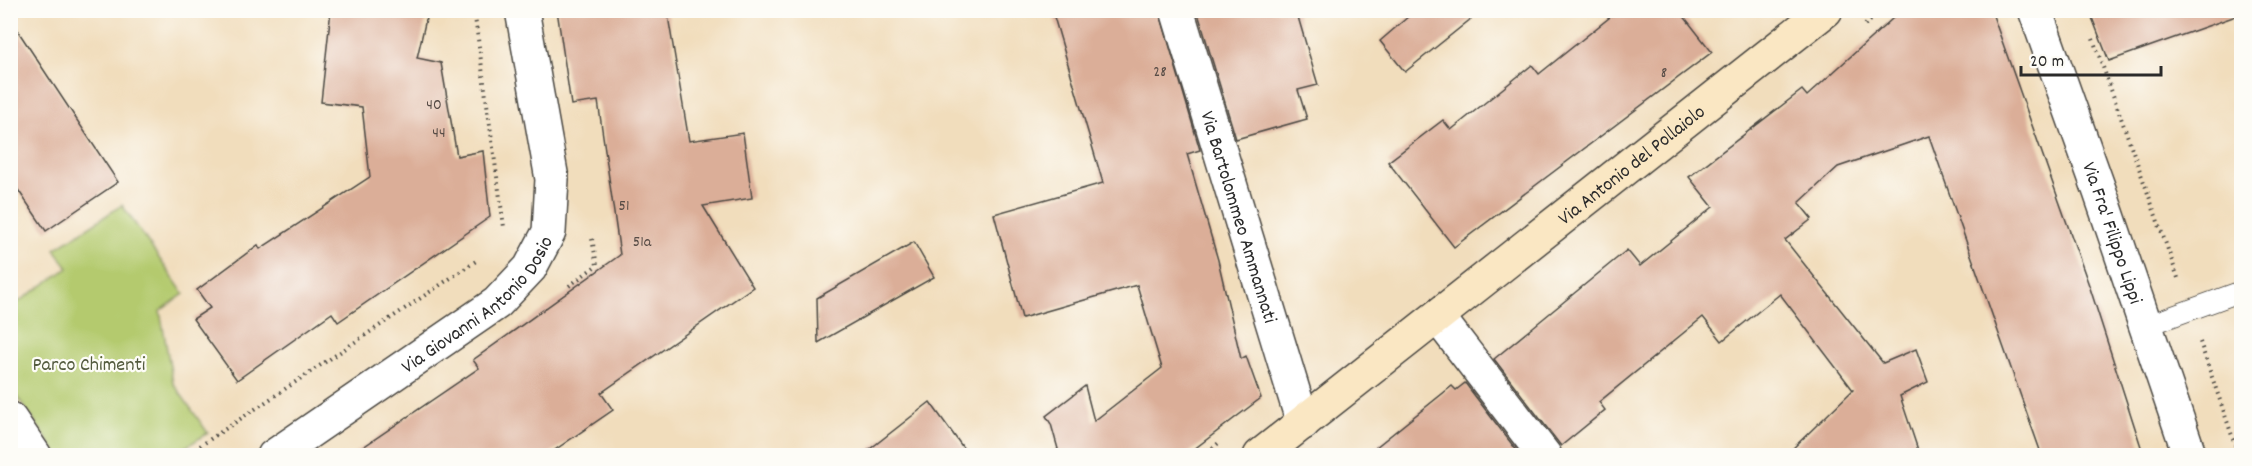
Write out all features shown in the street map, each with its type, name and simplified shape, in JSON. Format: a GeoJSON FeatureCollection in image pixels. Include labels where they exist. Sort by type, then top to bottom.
{"type":"FeatureCollection","features":[{"type":"Feature","properties":{"kind":"street","name":"Via Giovanni Antonio Dosio"},"geometry":{"type":"LineString","coordinates":[[274,456],[497,303],[530,268],[549,232],[552,179],[522,10]]}},
{"type":"Feature","properties":{"kind":"street","name":"Via Bartolommeo Ammannati"},"geometry":{"type":"LineString","coordinates":[[1177,10],[1303,423]]}},
{"type":"Feature","properties":{"kind":"street","name":"Via Antonio del Pollaiolo"},"geometry":{"type":"LineString","coordinates":[[1260,456],[1826,10]]}},
{"type":"Feature","properties":{"kind":"street","name":"Via Fra' Filippo Lippi"},"geometry":{"type":"LineString","coordinates":[[2035,10],[2190,456]]}},
{"type":"Feature","properties":{"kind":"street"},"geometry":{"type":"LineString","coordinates":[[1438,317],[1545,456]]}},
{"type":"Feature","properties":{"kind":"street"},"geometry":{"type":"LineString","coordinates":[[10,419],[35,456]]}},
{"type":"Feature","properties":{"kind":"lane"},"geometry":{"type":"LineString","coordinates":[[2146,326],[2241,291]]}},
{"type":"Feature","properties":{"kind":"path"},"geometry":{"type":"LineString","coordinates":[[474,10],[504,229]]}},
{"type":"Feature","properties":{"kind":"path"},"geometry":{"type":"LineString","coordinates":[[2089,30],[2239,456]]}},
{"type":"Feature","properties":{"kind":"path"},"geometry":{"type":"LineString","coordinates":[[186,456],[486,254]]}},
{"type":"Feature","properties":{"kind":"green space","name":"Parco Chimenti"},"geometry":{"type":"Polygon","coordinates":[[[122,205],[184,294],[160,311],[173,383],[208,433],[173,455],[58,455],[11,388],[11,307],[68,268],[55,249],[122,205]]]}},
{"type":"Feature","properties":{"kind":"building"},"geometry":{"type":"Polygon","coordinates":[[[331,10],[428,10],[417,58],[441,63],[457,156],[483,151],[490,217],[338,322],[332,313],[237,380],[193,319],[210,308],[197,290],[258,245],[260,249],[370,177],[362,107],[321,102],[331,10]]]}},
{"type":"Feature","properties":{"kind":"building"},"geometry":{"type":"Polygon","coordinates":[[[557,10],[667,10],[689,141],[743,133],[752,198],[703,206],[753,287],[601,393],[613,410],[546,456],[350,456],[479,368],[473,360],[620,255],[598,101],[571,105],[557,10]]]}},
{"type":"Feature","properties":{"kind":"building"},"geometry":{"type":"Polygon","coordinates":[[[1052,10],[1159,10],[1200,150],[1187,154],[1218,260],[1241,359],[1246,356],[1261,398],[1185,456],[1049,456],[1058,449],[1051,424],[1046,416],[1085,386],[1094,421],[1162,368],[1137,285],[1022,318],[994,214],[1103,183],[1052,10]]]}},
{"type":"Feature","properties":{"kind":"building"},"geometry":{"type":"Polygon","coordinates":[[[1197,10],[1296,10],[1318,85],[1298,90],[1307,119],[1236,139],[1197,10]]]}},
{"type":"Feature","properties":{"kind":"building"},"geometry":{"type":"Polygon","coordinates":[[[1416,10],[1482,10],[1405,72],[1380,41],[1416,10]]]}},
{"type":"Feature","properties":{"kind":"building"},"geometry":{"type":"Polygon","coordinates":[[[1619,10],[1679,10],[1712,52],[1454,247],[1388,162],[1443,120],[1451,130],[1532,65],[1539,74],[1619,10]]]}},
{"type":"Feature","properties":{"kind":"building"},"geometry":{"type":"Polygon","coordinates":[[[1902,10],[1991,10],[2090,288],[2144,456],[2042,456],[1929,136],[1838,167],[1799,203],[1812,219],[1785,240],[1883,363],[1916,349],[1928,382],[1900,396],[1920,456],[1785,456],[1853,390],[1780,294],[1722,341],[1703,317],[1599,402],[1605,410],[1561,446],[1494,359],[1627,250],[1640,266],[1713,207],[1689,177],[1802,90],[1807,96],[1902,10]]]}},
{"type":"Feature","properties":{"kind":"building"},"geometry":{"type":"Polygon","coordinates":[[[2089,10],[2235,10],[2236,16],[2109,61],[2089,10]]]}},
{"type":"Feature","properties":{"kind":"building"},"geometry":{"type":"Polygon","coordinates":[[[10,19],[118,182],[46,231],[10,178],[10,19]]]}},
{"type":"Feature","properties":{"kind":"building"},"geometry":{"type":"Polygon","coordinates":[[[914,242],[934,277],[818,343],[817,298],[914,242]]]}},
{"type":"Feature","properties":{"kind":"building"},"geometry":{"type":"Polygon","coordinates":[[[1465,383],[1521,456],[1365,456],[1452,386],[1456,390],[1465,383]]]}},
{"type":"Feature","properties":{"kind":"building"},"geometry":{"type":"Polygon","coordinates":[[[930,402],[969,456],[861,456],[930,402]]]}}]}
